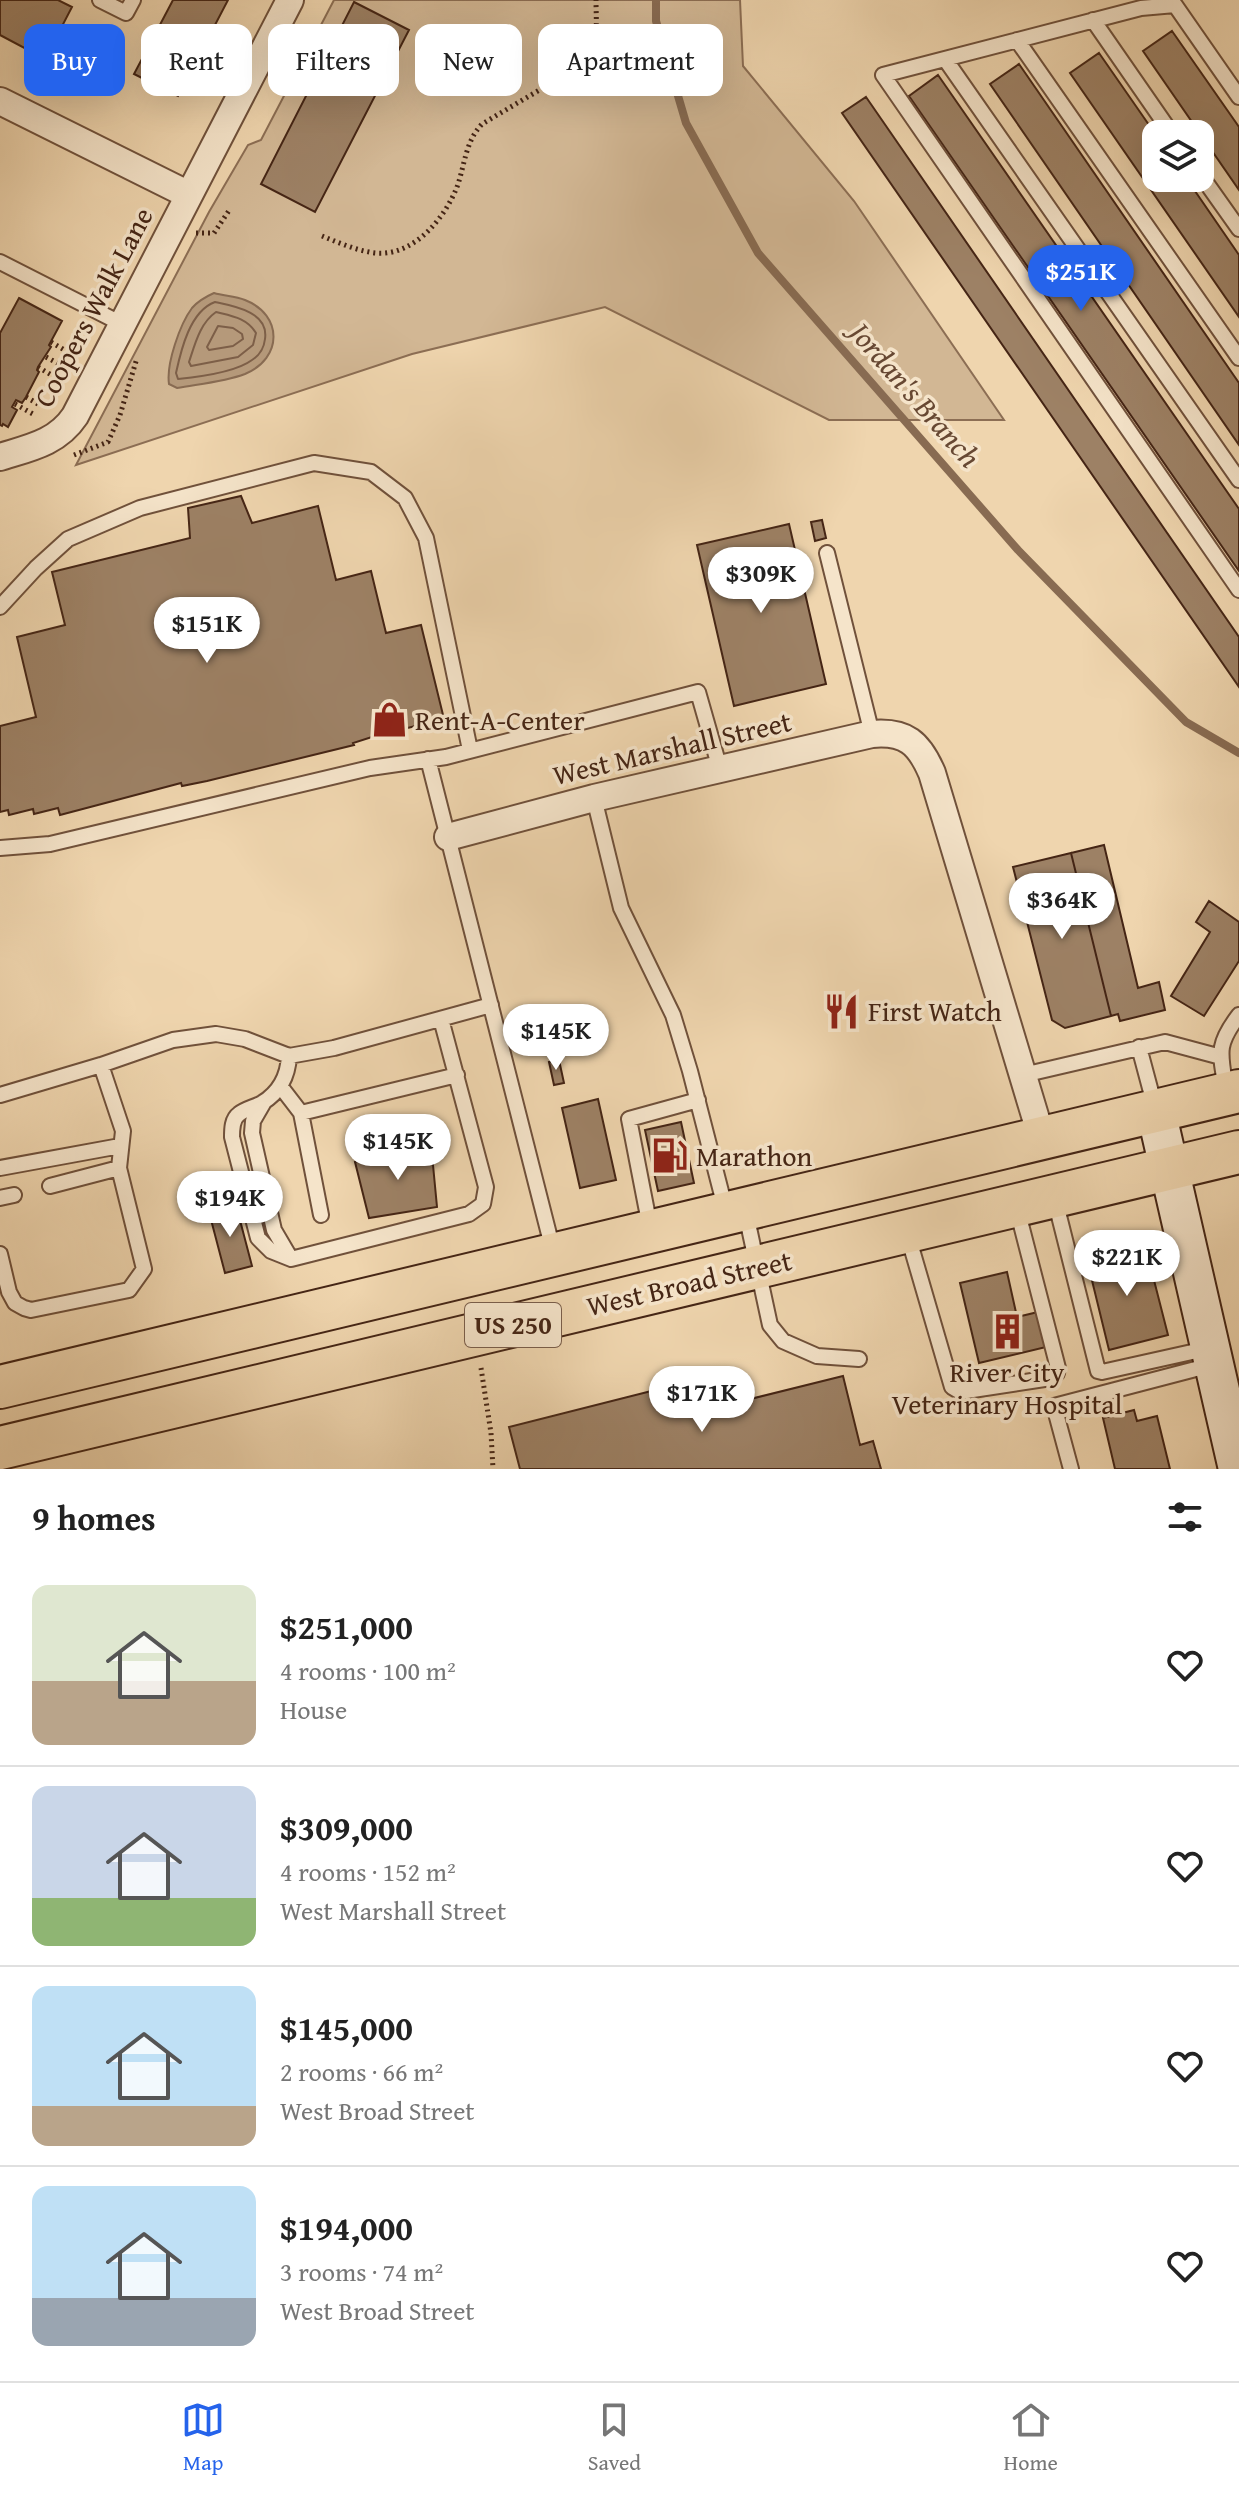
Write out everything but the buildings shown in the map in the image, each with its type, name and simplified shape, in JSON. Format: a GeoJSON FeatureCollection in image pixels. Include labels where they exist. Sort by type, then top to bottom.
{"type":"FeatureCollection","features":[{"type":"Feature","properties":{"kind":"main road","name":"West Broad Street"},"geometry":{"type":"LineString","coordinates":[[0,1387],[1156,1111],[1229,1081]]}},
{"type":"Feature","properties":{"kind":"main road","name":"West Broad Street"},"geometry":{"type":"LineString","coordinates":[[0,1448],[1239,1152]]}},
{"type":"Feature","properties":{"kind":"street","name":"Coopers Walk Lane"},"geometry":{"type":"LineString","coordinates":[[0,457],[50,441],[68,426],[290,0]]}},
{"type":"Feature","properties":{"kind":"street"},"geometry":{"type":"LineString","coordinates":[[0,101],[189,195]]}},
{"type":"Feature","properties":{"kind":"street","name":"West Marshall Street"},"geometry":{"type":"LineString","coordinates":[[448,837],[594,798],[872,734],[886,733],[910,740],[926,759],[932,773],[1023,1075]]}},
{"type":"Feature","properties":{"kind":"street"},"geometry":{"type":"LineString","coordinates":[[1023,1075],[1042,1139]]}},
{"type":"Feature","properties":{"kind":"street"},"geometry":{"type":"LineString","coordinates":[[1156,1111],[1238,1469]]}},
{"type":"Feature","properties":{"kind":"lane"},"geometry":{"type":"LineString","coordinates":[[100,0],[126,13],[133,0]]}},
{"type":"Feature","properties":{"kind":"lane"},"geometry":{"type":"LineString","coordinates":[[1239,97],[1175,5],[1141,8],[883,75],[1239,590]]}},
{"type":"Feature","properties":{"kind":"lane"},"geometry":{"type":"LineString","coordinates":[[1093,20],[1162,120]]}},
{"type":"Feature","properties":{"kind":"lane"},"geometry":{"type":"LineString","coordinates":[[1017,40],[1239,358]]}},
{"type":"Feature","properties":{"kind":"lane"},"geometry":{"type":"LineString","coordinates":[[945,59],[1239,480]]}},
{"type":"Feature","properties":{"kind":"lane"},"geometry":{"type":"LineString","coordinates":[[1213,192],[1239,229]]}},
{"type":"Feature","properties":{"kind":"lane"},"geometry":{"type":"LineString","coordinates":[[2,268],[122,324]]}},
{"type":"Feature","properties":{"kind":"lane"},"geometry":{"type":"LineString","coordinates":[[0,607],[68,539],[140,508],[314,463],[371,472],[405,498],[426,538],[470,750]]}},
{"type":"Feature","properties":{"kind":"lane"},"geometry":{"type":"LineString","coordinates":[[827,553],[872,734]]}},
{"type":"Feature","properties":{"kind":"lane"},"geometry":{"type":"LineString","coordinates":[[0,848],[50,844],[370,768],[470,750],[698,692],[720,769]]}},
{"type":"Feature","properties":{"kind":"lane"},"geometry":{"type":"LineString","coordinates":[[428,759],[554,1255]]}},
{"type":"Feature","properties":{"kind":"lane"},"geometry":{"type":"LineString","coordinates":[[594,798],[621,908],[673,1015],[698,1100],[758,1268],[770,1325],[783,1341],[817,1356],[859,1359]]}},
{"type":"Feature","properties":{"kind":"lane"},"geometry":{"type":"LineString","coordinates":[[0,1095],[173,1040],[216,1034],[245,1039],[289,1056],[334,1048],[491,1005]]}},
{"type":"Feature","properties":{"kind":"lane"},"geometry":{"type":"LineString","coordinates":[[1229,1081],[1221,1042],[1239,1015]]}},
{"type":"Feature","properties":{"kind":"lane"},"geometry":{"type":"LineString","coordinates":[[289,1056],[288,1070],[281,1087],[264,1102],[238,1114],[233,1122],[232,1137],[258,1238],[271,1251],[291,1259],[469,1214],[483,1204],[486,1187],[441,1019]]}},
{"type":"Feature","properties":{"kind":"lane"},"geometry":{"type":"LineString","coordinates":[[1023,1075],[1165,1042],[1229,1081]]}},
{"type":"Feature","properties":{"kind":"lane"},"geometry":{"type":"LineString","coordinates":[[1139,1047],[1156,1111]]}},
{"type":"Feature","properties":{"kind":"lane"},"geometry":{"type":"LineString","coordinates":[[0,1254],[9,1292],[15,1303],[31,1310],[129,1290],[144,1269],[119,1168],[123,1131],[101,1065]]}},
{"type":"Feature","properties":{"kind":"lane"},"geometry":{"type":"LineString","coordinates":[[301,1113],[457,1075]]}},
{"type":"Feature","properties":{"kind":"lane"},"geometry":{"type":"LineString","coordinates":[[281,1087],[301,1113],[321,1215]]}},
{"type":"Feature","properties":{"kind":"lane"},"geometry":{"type":"LineString","coordinates":[[651,1232],[629,1119],[698,1100]]}},
{"type":"Feature","properties":{"kind":"lane"},"geometry":{"type":"LineString","coordinates":[[0,1168],[120,1146]]}},
{"type":"Feature","properties":{"kind":"lane"},"geometry":{"type":"LineString","coordinates":[[50,1186],[119,1168]]}},
{"type":"Feature","properties":{"kind":"lane"},"geometry":{"type":"LineString","coordinates":[[907,1232],[952,1387],[966,1391],[1051,1378],[1058,1368],[1035,1201]]}},
{"type":"Feature","properties":{"kind":"lane"},"geometry":{"type":"LineString","coordinates":[[1035,1201],[1098,1371],[1213,1356]]}},
{"type":"Feature","properties":{"kind":"lane"},"geometry":{"type":"LineString","coordinates":[[1071,1469],[1054,1406],[1213,1356]]}},
{"type":"Feature","properties":{"kind":"path"},"geometry":{"type":"LineString","coordinates":[[322,236],[371,253],[401,248],[425,236],[456,188],[473,134],[482,124],[580,66],[591,56],[596,0]]}},
{"type":"Feature","properties":{"kind":"path"},"geometry":{"type":"LineString","coordinates":[[51,342],[66,351]]}},
{"type":"Feature","properties":{"kind":"path"},"geometry":{"type":"LineString","coordinates":[[46,357],[59,364]]}},
{"type":"Feature","properties":{"kind":"path"},"geometry":{"type":"LineString","coordinates":[[38,367],[53,376]]}},
{"type":"Feature","properties":{"kind":"path"},"geometry":{"type":"LineString","coordinates":[[26,397],[38,404]]}},
{"type":"Feature","properties":{"kind":"path"},"geometry":{"type":"LineString","coordinates":[[15,404],[33,414]]}},
{"type":"Feature","properties":{"kind":"path"},"geometry":{"type":"LineString","coordinates":[[481,1368],[493,1469]]}},
{"type":"Feature","properties":{"kind":"shaded area"},"geometry":{"type":"Polygon","coordinates":[[[334,0],[740,0],[743,66],[854,201],[1004,420],[829,420],[605,307],[412,354],[76,465],[209,212],[248,145],[261,140],[284,96],[399,96],[399,24],[321,24],[334,0]]]}},
{"type":"Feature","properties":{"kind":"water"},"geometry":{"type":"Polygon","coordinates":[[[214,293],[241,299],[257,307],[272,326],[272,348],[257,367],[245,374],[177,388],[169,384],[169,376],[179,334],[192,308],[214,293]]]}},
{"type":"Feature","properties":{"kind":"waterway","name":"Jordan's Branch"},"geometry":{"type":"LineString","coordinates":[[656,0],[656,21],[686,123],[758,253],[1018,550],[1186,722],[1239,753]]}},
{"type":"Feature","properties":{"kind":"place","name":"Rent-A-Center"},"geometry":{"type":"Point","coordinates":[389,720]}},
{"type":"Feature","properties":{"kind":"place","name":"First Watch"},"geometry":{"type":"Point","coordinates":[842,1011]}},
{"type":"Feature","properties":{"kind":"place","name":"Marathon"},"geometry":{"type":"Point","coordinates":[670,1156]}},
{"type":"Feature","properties":{"kind":"place","name":"River City Veterinary Hospital"},"geometry":{"type":"Point","coordinates":[1007,1332]}}]}
